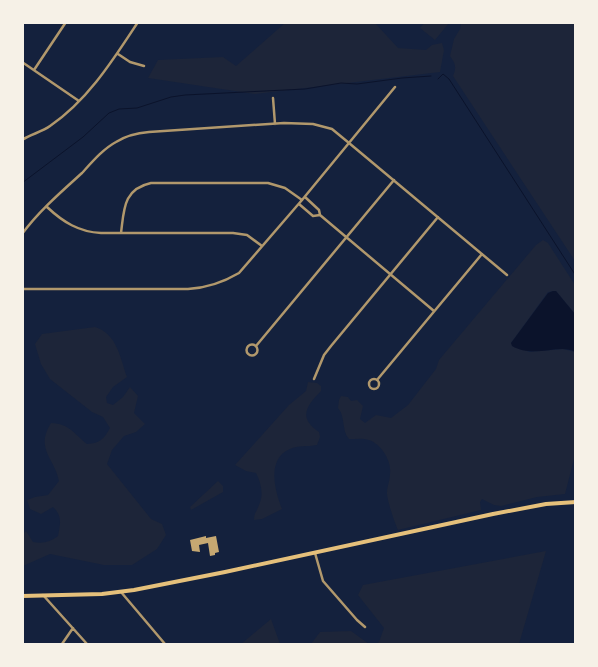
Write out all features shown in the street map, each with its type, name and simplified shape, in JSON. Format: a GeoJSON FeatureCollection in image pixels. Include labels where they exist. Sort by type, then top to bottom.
{"type":"FeatureCollection","features":[{"type":"Feature","properties":{"kind":"main road"},"geometry":{"type":"LineString","coordinates":[[22,596],[121,592],[225,572],[493,514],[560,502],[576,502]]}},
{"type":"Feature","properties":{"kind":"street"},"geometry":{"type":"LineString","coordinates":[[34,70],[66,22]]}},
{"type":"Feature","properties":{"kind":"street"},"geometry":{"type":"LineString","coordinates":[[22,140],[51,125],[79,101],[97,82],[118,54],[138,22]]}},
{"type":"Feature","properties":{"kind":"street"},"geometry":{"type":"LineString","coordinates":[[118,54],[130,62],[144,66]]}},
{"type":"Feature","properties":{"kind":"street"},"geometry":{"type":"LineString","coordinates":[[22,62],[79,101]]}},
{"type":"Feature","properties":{"kind":"street"},"geometry":{"type":"LineString","coordinates":[[22,289],[188,290],[213,286],[239,273],[304,199],[396,87]]}},
{"type":"Feature","properties":{"kind":"street"},"geometry":{"type":"LineString","coordinates":[[273,98],[275,124]]}},
{"type":"Feature","properties":{"kind":"street"},"geometry":{"type":"LineString","coordinates":[[22,234],[112,144],[131,134],[275,124],[313,124],[332,130],[349,143],[507,275]]}},
{"type":"Feature","properties":{"kind":"street"},"geometry":{"type":"LineString","coordinates":[[256,346],[394,180]]}},
{"type":"Feature","properties":{"kind":"street"},"geometry":{"type":"LineString","coordinates":[[121,233],[124,208],[128,199],[137,189],[151,183],[268,183],[285,188],[304,199],[319,210],[320,216]]}},
{"type":"Feature","properties":{"kind":"street"},"geometry":{"type":"LineString","coordinates":[[299,204],[313,216],[320,216],[434,311]]}},
{"type":"Feature","properties":{"kind":"street"},"geometry":{"type":"LineString","coordinates":[[47,207],[63,221],[80,229],[96,233],[240,233],[250,237],[262,246]]}},
{"type":"Feature","properties":{"kind":"street"},"geometry":{"type":"LineString","coordinates":[[314,379],[326,352],[438,217]]}},
{"type":"Feature","properties":{"kind":"street"},"geometry":{"type":"LineString","coordinates":[[377,380],[482,254]]}},
{"type":"Feature","properties":{"kind":"street"},"geometry":{"type":"LineString","coordinates":[[249,346],[256,346],[258,351],[256,354],[252,356],[248,354],[249,346]]}},
{"type":"Feature","properties":{"kind":"street"},"geometry":{"type":"LineString","coordinates":[[373,378],[377,380],[378,386],[371,388],[370,380],[373,378]]}},
{"type":"Feature","properties":{"kind":"street"},"geometry":{"type":"LineString","coordinates":[[315,553],[323,581],[357,620],[366,627]]}},
{"type":"Feature","properties":{"kind":"street"},"geometry":{"type":"LineString","coordinates":[[121,592],[165,644]]}},
{"type":"Feature","properties":{"kind":"street"},"geometry":{"type":"LineString","coordinates":[[43,596],[87,644]]}},
{"type":"Feature","properties":{"kind":"street"},"geometry":{"type":"LineString","coordinates":[[62,644],[73,628]]}},
{"type":"Feature","properties":{"kind":"shaded area"},"geometry":{"type":"Polygon","coordinates":[[[285,23],[375,23],[398,48],[426,50],[432,45],[442,43],[444,50],[440,72],[255,94],[148,78],[158,60],[223,57],[236,66],[285,23]]]}},
{"type":"Feature","properties":{"kind":"shaded area"},"geometry":{"type":"Polygon","coordinates":[[[424,23],[449,23],[435,40],[420,28],[424,23]]]}},
{"type":"Feature","properties":{"kind":"shaded area"},"geometry":{"type":"Polygon","coordinates":[[[461,23],[575,23],[575,261],[453,76],[455,65],[450,56],[454,39],[461,23]]]}},
{"type":"Feature","properties":{"kind":"shaded area"},"geometry":{"type":"Polygon","coordinates":[[[543,240],[548,243],[575,285],[575,314],[556,291],[548,292],[511,343],[529,352],[563,349],[575,352],[575,455],[565,494],[537,497],[501,506],[482,499],[480,502],[481,510],[398,530],[387,496],[390,469],[385,454],[378,445],[369,440],[349,439],[338,408],[341,396],[348,397],[351,401],[357,400],[363,406],[360,419],[365,423],[376,415],[391,418],[408,405],[436,369],[439,360],[536,245],[543,240]]]}},
{"type":"Feature","properties":{"kind":"shaded area"},"geometry":{"type":"Polygon","coordinates":[[[556,291],[575,314],[575,352],[562,349],[529,351],[520,350],[512,346],[511,343],[548,293],[556,291]]]}},
{"type":"Feature","properties":{"kind":"shaded area"},"geometry":{"type":"Polygon","coordinates":[[[95,327],[108,335],[117,347],[127,377],[113,387],[106,397],[107,403],[113,405],[123,397],[130,387],[138,396],[134,413],[145,424],[136,432],[124,436],[112,450],[107,464],[151,519],[162,524],[166,535],[157,549],[132,565],[104,565],[50,554],[23,566],[23,534],[26,531],[33,542],[46,542],[58,536],[60,521],[56,510],[53,507],[41,514],[30,509],[27,500],[48,495],[59,481],[45,446],[47,432],[51,423],[67,427],[87,444],[101,440],[110,428],[103,417],[92,412],[50,379],[41,364],[35,344],[42,334],[95,327]]]}},
{"type":"Feature","properties":{"kind":"shaded area"},"geometry":{"type":"Polygon","coordinates":[[[308,382],[317,383],[321,386],[321,391],[311,402],[306,412],[308,422],[319,432],[320,437],[317,445],[293,448],[282,454],[275,468],[274,476],[282,509],[262,519],[254,520],[261,497],[259,481],[256,473],[246,471],[235,465],[289,405],[306,391],[308,382]]]}},
{"type":"Feature","properties":{"kind":"shaded area"},"geometry":{"type":"Polygon","coordinates":[[[218,481],[223,486],[223,492],[191,510],[190,507],[218,481]]]}},
{"type":"Feature","properties":{"kind":"shaded area"},"geometry":{"type":"Polygon","coordinates":[[[546,551],[519,644],[375,644],[379,642],[384,628],[358,595],[363,585],[546,551]]]}},
{"type":"Feature","properties":{"kind":"shaded area"},"geometry":{"type":"Polygon","coordinates":[[[271,619],[280,644],[241,644],[271,619]]]}},
{"type":"Feature","properties":{"kind":"shaded area"},"geometry":{"type":"Polygon","coordinates":[[[351,631],[369,644],[311,644],[320,632],[351,631]]]}},
{"type":"Feature","properties":{"kind":"building"},"geometry":{"type":"Polygon","coordinates":[[[206,536],[206,538],[216,536],[219,552],[215,553],[215,555],[210,556],[208,543],[199,545],[200,552],[192,551],[190,540],[206,536]]]}},
{"type":"Feature","properties":{"kind":"waterway"},"geometry":{"type":"LineString","coordinates":[[438,79],[443,74],[449,79],[576,276]]}},
{"type":"Feature","properties":{"kind":"waterway"},"geometry":{"type":"LineString","coordinates":[[22,183],[83,137],[109,113],[119,109],[137,108],[171,97],[185,95],[305,89],[341,83],[357,84],[431,76]]}}]}
